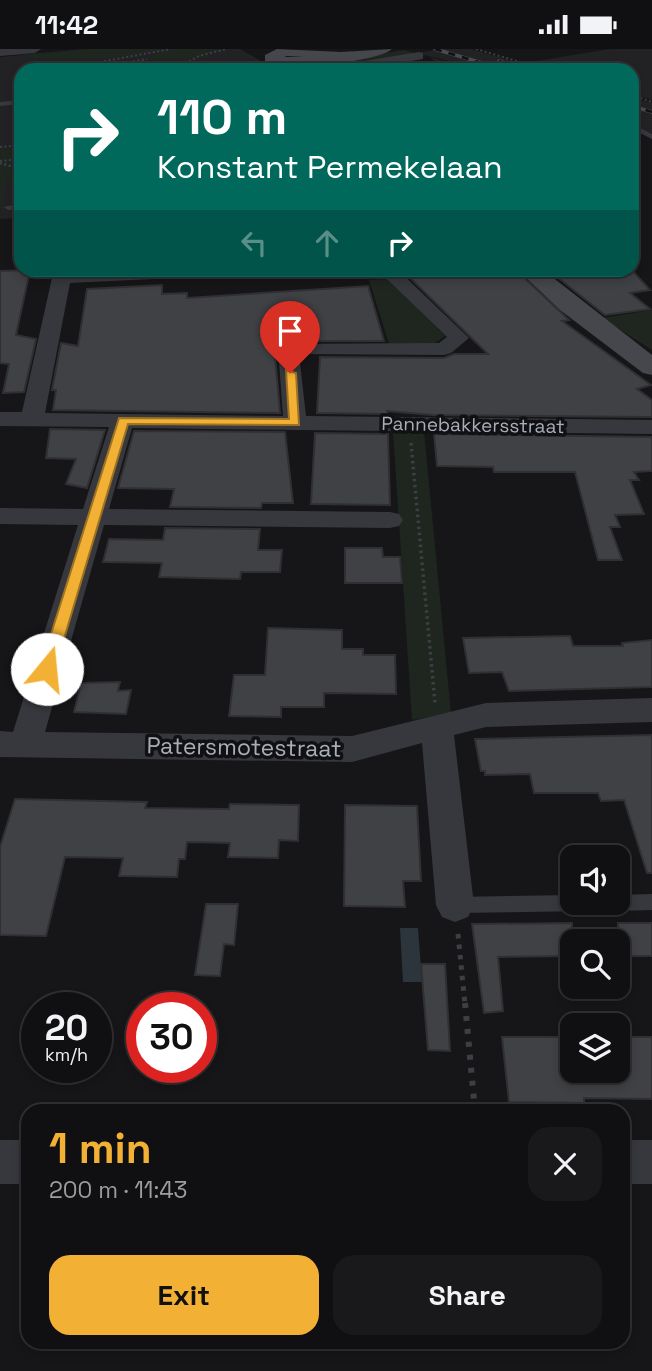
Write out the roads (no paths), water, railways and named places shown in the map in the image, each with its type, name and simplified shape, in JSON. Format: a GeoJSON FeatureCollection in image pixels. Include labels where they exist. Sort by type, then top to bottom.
{"type":"FeatureCollection","features":[{"type":"Feature","properties":{"kind":"street"},"geometry":{"type":"LineString","coordinates":[[0,52],[35,49]]}},
{"type":"Feature","properties":{"kind":"street"},"geometry":{"type":"LineString","coordinates":[[334,63],[384,49]]}},
{"type":"Feature","properties":{"kind":"street"},"geometry":{"type":"LineString","coordinates":[[285,59],[334,63],[419,56]]}},
{"type":"Feature","properties":{"kind":"street"},"geometry":{"type":"LineString","coordinates":[[32,420],[62,277]]}},
{"type":"Feature","properties":{"kind":"street"},"geometry":{"type":"LineString","coordinates":[[295,423],[288,348],[444,349],[458,338],[396,277]]}},
{"type":"Feature","properties":{"kind":"street"},"geometry":{"type":"LineString","coordinates":[[538,277],[649,362]]}},
{"type":"Feature","properties":{"kind":"street","name":"Pannebakkersstraat"},"geometry":{"type":"LineString","coordinates":[[0,419],[652,427]]}},
{"type":"Feature","properties":{"kind":"street"},"geometry":{"type":"LineString","coordinates":[[12,744],[93,516],[123,420]]}},
{"type":"Feature","properties":{"kind":"street"},"geometry":{"type":"LineString","coordinates":[[0,516],[390,520]]}},
{"type":"Feature","properties":{"kind":"street","name":"Patersmotestraat"},"geometry":{"type":"LineString","coordinates":[[12,744],[352,749],[486,715],[652,710]]}},
{"type":"Feature","properties":{"kind":"street"},"geometry":{"type":"LineString","coordinates":[[437,727],[455,905]]}},
{"type":"Feature","properties":{"kind":"street"},"geometry":{"type":"LineString","coordinates":[[0,1162],[21,1162]]}},
{"type":"Feature","properties":{"kind":"street"},"geometry":{"type":"LineString","coordinates":[[630,1162],[652,1162]]}},
{"type":"Feature","properties":{"kind":"lane"},"geometry":{"type":"LineString","coordinates":[[8,207],[14,207]]}},
{"type":"Feature","properties":{"kind":"lane"},"geometry":{"type":"LineString","coordinates":[[630,902],[652,902]]}},
{"type":"Feature","properties":{"kind":"lane"},"geometry":{"type":"LineString","coordinates":[[455,905],[560,903]]}},
{"type":"Feature","properties":{"kind":"railway"},"geometry":{"type":"LineString","coordinates":[[435,49],[482,63]]}},
{"type":"Feature","properties":{"kind":"railway"},"geometry":{"type":"LineString","coordinates":[[499,61],[505,63]]}},
{"type":"Feature","properties":{"kind":"railway"},"geometry":{"type":"LineString","coordinates":[[639,108],[652,112]]}}]}
